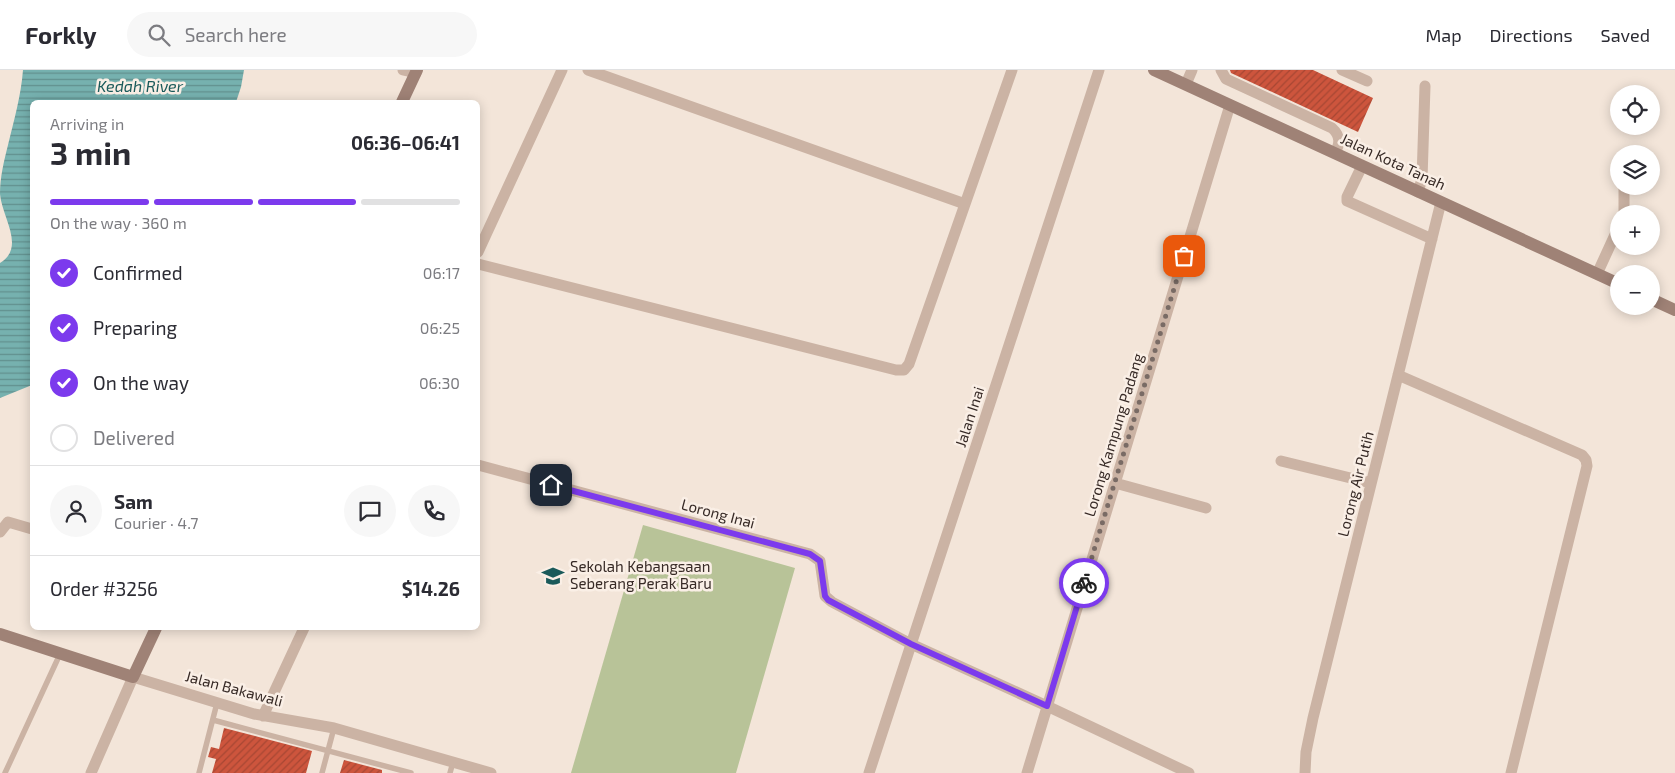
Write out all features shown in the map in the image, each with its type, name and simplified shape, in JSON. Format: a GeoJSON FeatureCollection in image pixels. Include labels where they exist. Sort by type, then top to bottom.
{"type":"FeatureCollection","features":[{"type":"Feature","properties":{"kind":"street"},"geometry":{"type":"LineString","coordinates":[[480,248],[562,70]]}},
{"type":"Feature","properties":{"kind":"street"},"geometry":{"type":"LineString","coordinates":[[588,70],[965,204]]}},
{"type":"Feature","properties":{"kind":"street"},"geometry":{"type":"LineString","coordinates":[[480,265],[900,371],[904,370],[909,364],[1012,70]]}},
{"type":"Feature","properties":{"kind":"street","name":"Jalan Inai"},"geometry":{"type":"LineString","coordinates":[[868,773],[1099,70]]}},
{"type":"Feature","properties":{"kind":"street","name":"Jalan Kota Tanah"},"geometry":{"type":"LineString","coordinates":[[1154,70],[1610,280]]}},
{"type":"Feature","properties":{"kind":"street"},"geometry":{"type":"LineString","coordinates":[[1186,84],[1192,70]]}},
{"type":"Feature","properties":{"kind":"street"},"geometry":{"type":"LineString","coordinates":[[1221,70],[1226,79],[1332,128],[1339,138],[1336,154]]}},
{"type":"Feature","properties":{"kind":"street"},"geometry":{"type":"LineString","coordinates":[[1342,70],[1367,81]]}},
{"type":"Feature","properties":{"kind":"street"},"geometry":{"type":"LineString","coordinates":[[403,100],[412,71]]}},
{"type":"Feature","properties":{"kind":"street"},"geometry":{"type":"LineString","coordinates":[[1418,192],[1422,179],[1425,86]]}},
{"type":"Feature","properties":{"kind":"street","name":"Lorong Kampung Padang"},"geometry":{"type":"LineString","coordinates":[[1027,773],[1230,105]]}},
{"type":"Feature","properties":{"kind":"street"},"geometry":{"type":"LineString","coordinates":[[1362,166],[1347,197],[1347,201],[1432,239]]}},
{"type":"Feature","properties":{"kind":"street","name":"Lorong Air Putih"},"geometry":{"type":"LineString","coordinates":[[1304,773],[1309,735],[1441,202]]}},
{"type":"Feature","properties":{"kind":"street"},"geometry":{"type":"LineString","coordinates":[[1597,274],[1610,246]]}},
{"type":"Feature","properties":{"kind":"street"},"geometry":{"type":"LineString","coordinates":[[1660,303],[1675,310]]}},
{"type":"Feature","properties":{"kind":"street"},"geometry":{"type":"LineString","coordinates":[[1398,376],[1582,456],[1586,460],[1587,466],[1511,773]]}},
{"type":"Feature","properties":{"kind":"street"},"geometry":{"type":"LineString","coordinates":[[1282,461],[1371,483]]}},
{"type":"Feature","properties":{"kind":"street","name":"Lorong Inai"},"geometry":{"type":"LineString","coordinates":[[480,466],[810,554],[820,561],[825,596],[828,600],[911,644]]}},
{"type":"Feature","properties":{"kind":"street"},"geometry":{"type":"LineString","coordinates":[[1115,482],[1206,508]]}},
{"type":"Feature","properties":{"kind":"street"},"geometry":{"type":"LineString","coordinates":[[0,532],[8,522],[30,528]]}},
{"type":"Feature","properties":{"kind":"street"},"geometry":{"type":"LineString","coordinates":[[91,773],[155,630]]}},
{"type":"Feature","properties":{"kind":"street"},"geometry":{"type":"LineString","coordinates":[[263,716],[303,630]]}},
{"type":"Feature","properties":{"kind":"street","name":"Jalan Bakawali"},"geometry":{"type":"LineString","coordinates":[[0,634],[217,703],[263,716],[334,728],[452,768],[491,773]]}},
{"type":"Feature","properties":{"kind":"street"},"geometry":{"type":"LineString","coordinates":[[911,644],[1189,773]]}},
{"type":"Feature","properties":{"kind":"lane"},"geometry":{"type":"LineString","coordinates":[[5,773],[60,654]]}},
{"type":"Feature","properties":{"kind":"lane"},"geometry":{"type":"LineString","coordinates":[[198,773],[217,703]]}},
{"type":"Feature","properties":{"kind":"lane"},"geometry":{"type":"LineString","coordinates":[[213,720],[411,773]]}},
{"type":"Feature","properties":{"kind":"lane"},"geometry":{"type":"LineString","coordinates":[[322,773],[334,728]]}},
{"type":"Feature","properties":{"kind":"green space"},"geometry":{"type":"Polygon","coordinates":[[[643,525],[795,568],[736,773],[571,773],[643,525]]]}},
{"type":"Feature","properties":{"kind":"water","name":"Kedah River"},"geometry":{"type":"Polygon","coordinates":[[[23,70],[244,70],[237,100],[30,100],[30,386],[0,398],[0,263],[8,256],[12,240],[0,188],[1,175],[23,70]]]}},
{"type":"Feature","properties":{"kind":"building"},"geometry":{"type":"Polygon","coordinates":[[[1230,70],[1313,70],[1373,98],[1358,132],[1231,73],[1230,70]]]}},
{"type":"Feature","properties":{"kind":"building"},"geometry":{"type":"Polygon","coordinates":[[[224,728],[312,751],[306,773],[212,773],[216,759],[208,757],[211,747],[219,749],[224,728]]]}},
{"type":"Feature","properties":{"kind":"building"},"geometry":{"type":"Polygon","coordinates":[[[344,760],[382,770],[382,773],[340,773],[344,760]]]}},
{"type":"Feature","properties":{"kind":"way so far"},"geometry":{"type":"LineString","coordinates":[[1084,583],[1184,256]]}},
{"type":"Feature","properties":{"kind":"place","name":"Sekolah Kebangsaan Seberang Perak Baru"},"geometry":{"type":"Point","coordinates":[553,576]}},
{"type":"Feature","properties":{"kind":"route"},"geometry":{"type":"LineString","coordinates":[[551,485],[810,554],[820,561],[822,566],[824,591],[828,600],[911,644],[1047,706],[1084,583]]}}]}
